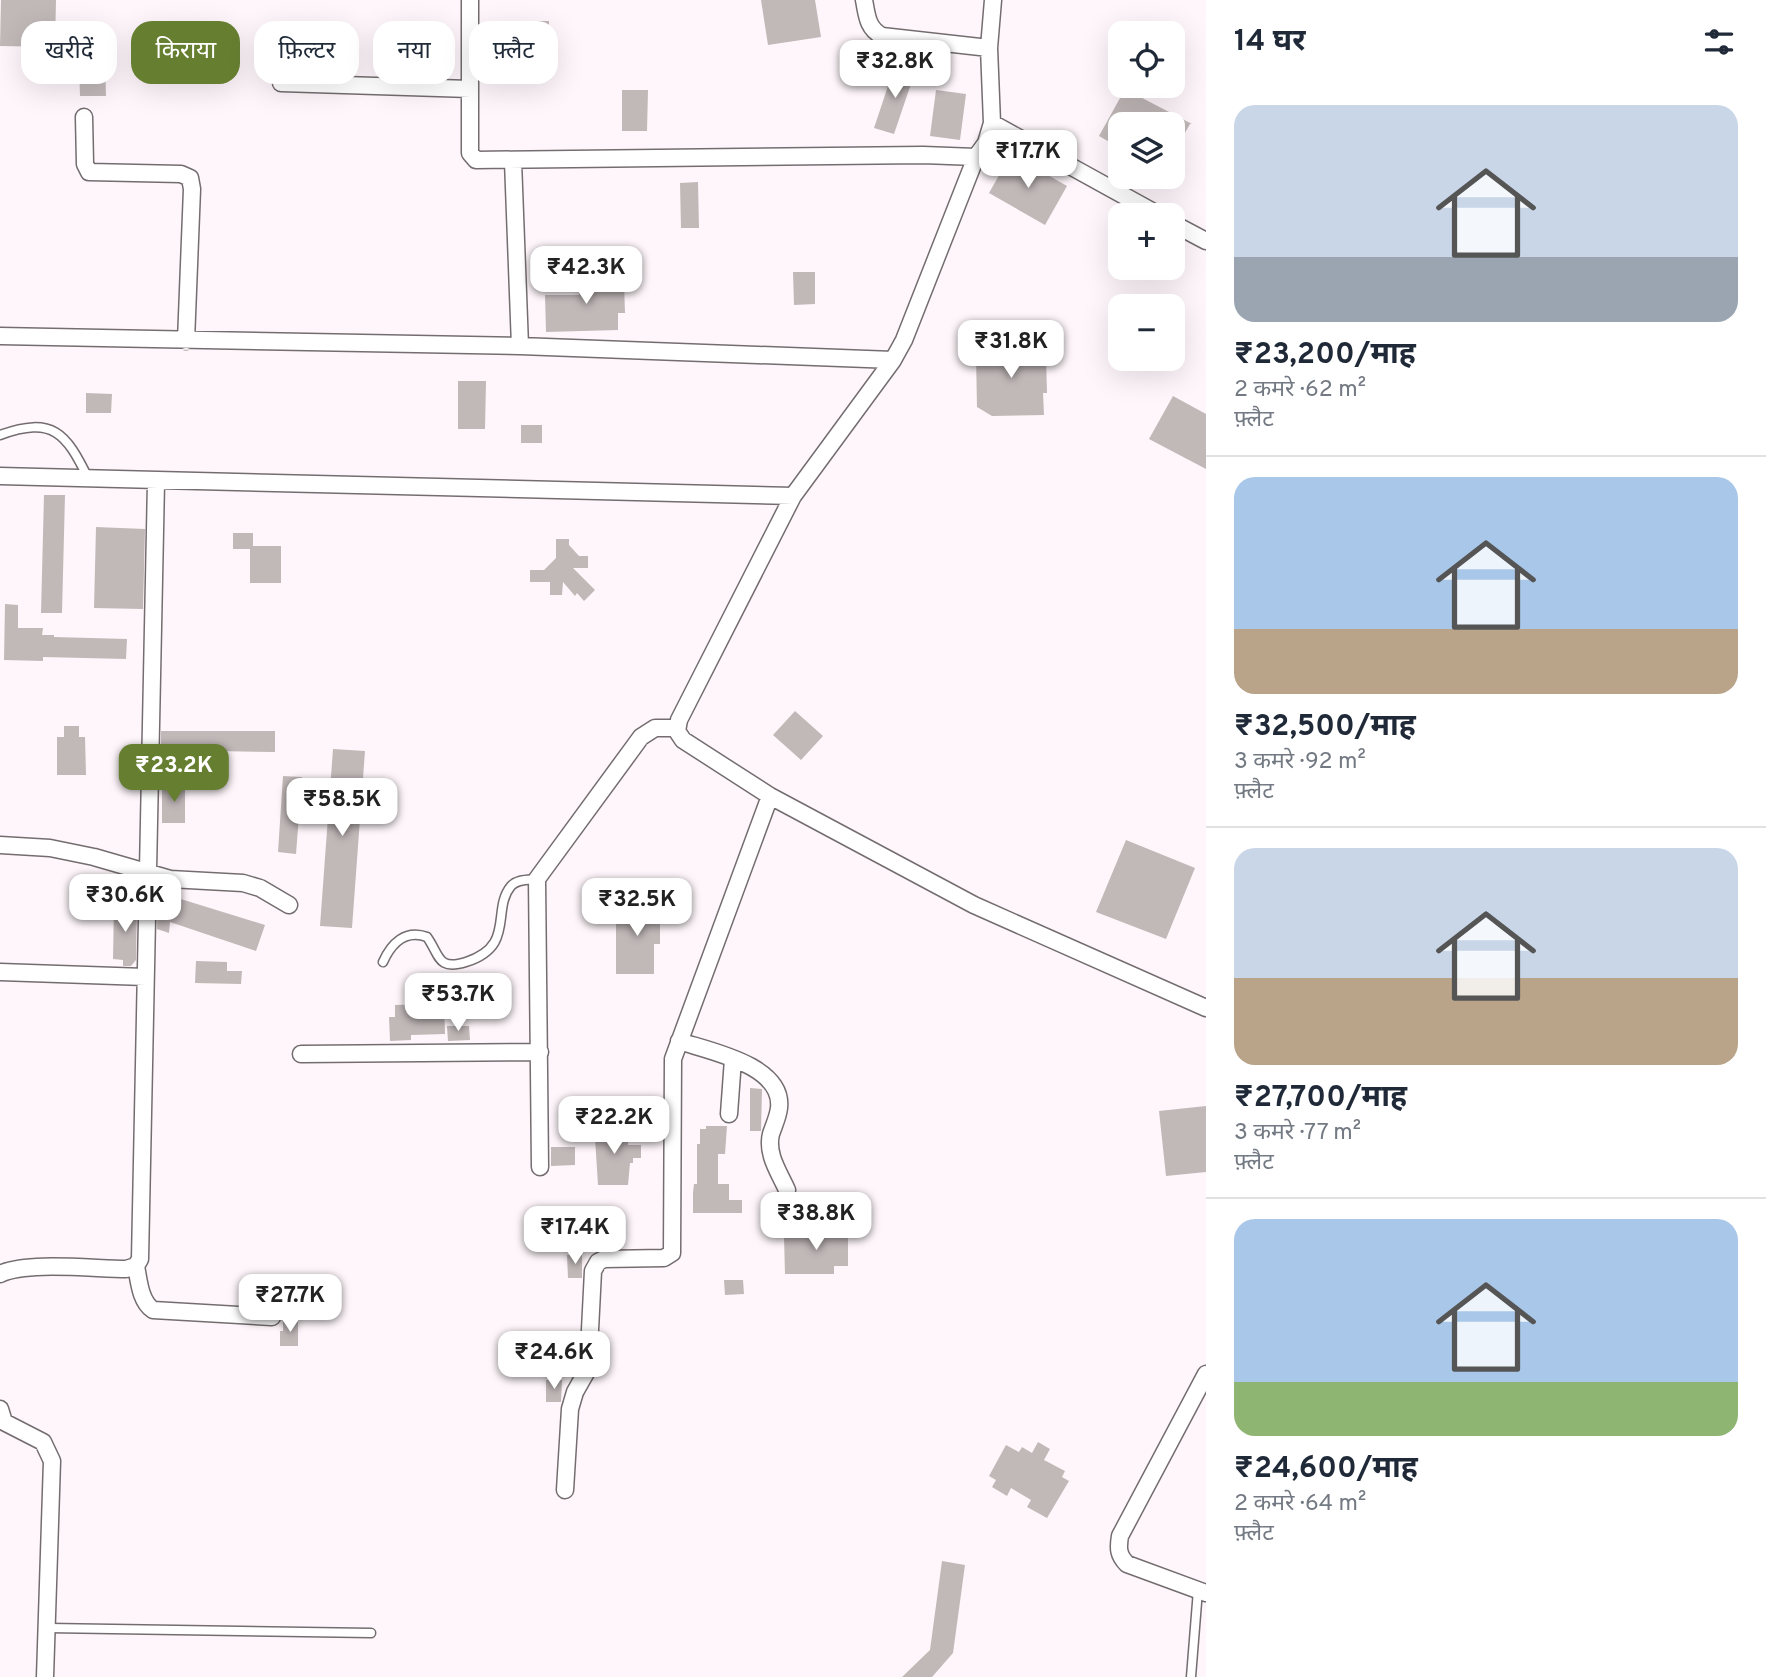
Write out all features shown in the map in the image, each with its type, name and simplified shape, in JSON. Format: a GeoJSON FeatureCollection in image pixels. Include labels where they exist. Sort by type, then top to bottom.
{"type":"FeatureCollection","features":[{"type":"Feature","properties":{"kind":"street"},"geometry":{"type":"LineString","coordinates":[[470,0],[471,156],[476,160],[923,155],[976,157]]}},
{"type":"Feature","properties":{"kind":"street"},"geometry":{"type":"LineString","coordinates":[[864,0],[872,30],[882,36],[989,48]]}},
{"type":"Feature","properties":{"kind":"street"},"geometry":{"type":"LineString","coordinates":[[993,0],[989,48],[992,123],[989,136],[976,157],[904,340],[893,360],[793,496],[685,707],[677,728],[683,740],[770,796],[974,905],[1206,1008]]}},
{"type":"Feature","properties":{"kind":"street"},"geometry":{"type":"LineString","coordinates":[[312,84],[470,89]]}},
{"type":"Feature","properties":{"kind":"street"},"geometry":{"type":"LineString","coordinates":[[84,117],[85,164],[89,172],[181,174],[190,178],[192,188],[186,341]]}},
{"type":"Feature","properties":{"kind":"street"},"geometry":{"type":"LineString","coordinates":[[992,123],[1137,203]]}},
{"type":"Feature","properties":{"kind":"street"},"geometry":{"type":"LineString","coordinates":[[513,161],[520,345]]}},
{"type":"Feature","properties":{"kind":"street"},"geometry":{"type":"LineString","coordinates":[[1185,230],[1206,241]]}},
{"type":"Feature","properties":{"kind":"street"},"geometry":{"type":"LineString","coordinates":[[0,336],[520,345],[893,360]]}},
{"type":"Feature","properties":{"kind":"street"},"geometry":{"type":"LineString","coordinates":[[0,476],[793,496]]}},
{"type":"Feature","properties":{"kind":"street"},"geometry":{"type":"LineString","coordinates":[[156,482],[140,1259],[136,1266],[143,1297],[153,1310],[272,1317]]}},
{"type":"Feature","properties":{"kind":"street"},"geometry":{"type":"LineString","coordinates":[[540,1167],[537,879],[641,737],[655,728],[677,728]]}},
{"type":"Feature","properties":{"kind":"street"},"geometry":{"type":"LineString","coordinates":[[565,1490],[570,1409],[575,1392],[588,1369],[595,1266],[604,1259],[663,1258],[672,1253],[671,1071],[679,1041],[770,796]]}},
{"type":"Feature","properties":{"kind":"street"},"geometry":{"type":"LineString","coordinates":[[0,845],[50,848],[181,880],[243,883],[260,888],[289,905]]}},
{"type":"Feature","properties":{"kind":"street"},"geometry":{"type":"LineString","coordinates":[[0,972],[145,977]]}},
{"type":"Feature","properties":{"kind":"street"},"geometry":{"type":"LineString","coordinates":[[679,1041],[733,1059],[759,1072],[773,1084],[779,1108],[770,1146],[772,1158],[787,1190]]}},
{"type":"Feature","properties":{"kind":"street"},"geometry":{"type":"LineString","coordinates":[[301,1054],[540,1052]]}},
{"type":"Feature","properties":{"kind":"street"},"geometry":{"type":"LineString","coordinates":[[729,1114],[733,1059]]}},
{"type":"Feature","properties":{"kind":"street"},"geometry":{"type":"LineString","coordinates":[[0,1274],[15,1269],[126,1269],[136,1266]]}},
{"type":"Feature","properties":{"kind":"street"},"geometry":{"type":"LineString","coordinates":[[1202,1591],[1127,1564],[1120,1557],[1118,1547],[1120,1536],[1206,1374]]}},
{"type":"Feature","properties":{"kind":"street"},"geometry":{"type":"LineString","coordinates":[[0,1409],[4,1422],[43,1442],[52,1461],[45,1677]]}},
{"type":"Feature","properties":{"kind":"lane"},"geometry":{"type":"LineString","coordinates":[[0,435],[30,427],[58,432],[70,445],[88,478]]}},
{"type":"Feature","properties":{"kind":"lane"},"geometry":{"type":"LineString","coordinates":[[383,962],[394,944],[415,935],[426,937],[436,956],[449,965],[460,964],[479,956],[489,949],[497,937],[510,887],[518,881],[537,879]]}},
{"type":"Feature","properties":{"kind":"lane"},"geometry":{"type":"LineString","coordinates":[[1191,1677],[1202,1591]]}},
{"type":"Feature","properties":{"kind":"lane"},"geometry":{"type":"LineString","coordinates":[[48,1628],[371,1633]]}},
{"type":"Feature","properties":{"kind":"building"},"geometry":{"type":"Polygon","coordinates":[[[1,0],[56,0],[56,21],[21,21],[21,46],[0,46],[1,0]]]}},
{"type":"Feature","properties":{"kind":"building"},"geometry":{"type":"Polygon","coordinates":[[[761,0],[815,0],[821,37],[768,45],[761,0]]]}},
{"type":"Feature","properties":{"kind":"building"},"geometry":{"type":"Polygon","coordinates":[[[895,65],[915,72],[894,134],[874,128],[895,65]]]}},
{"type":"Feature","properties":{"kind":"building"},"geometry":{"type":"Polygon","coordinates":[[[80,84],[106,84],[106,96],[80,96],[80,84]]]}},
{"type":"Feature","properties":{"kind":"building"},"geometry":{"type":"Polygon","coordinates":[[[622,90],[648,90],[647,131],[622,131],[622,90]]]}},
{"type":"Feature","properties":{"kind":"building"},"geometry":{"type":"Polygon","coordinates":[[[936,90],[966,94],[960,140],[930,136],[936,90]]]}},
{"type":"Feature","properties":{"kind":"building"},"geometry":{"type":"Polygon","coordinates":[[[1120,98],[1142,98],[1169,112],[1112,112],[1120,98]]]}},
{"type":"Feature","properties":{"kind":"building"},"geometry":{"type":"Polygon","coordinates":[[[1108,120],[1108,141],[1099,136],[1108,120]]]}},
{"type":"Feature","properties":{"kind":"building"},"geometry":{"type":"Polygon","coordinates":[[[1185,120],[1190,124],[1185,133],[1185,120]]]}},
{"type":"Feature","properties":{"kind":"building"},"geometry":{"type":"Polygon","coordinates":[[[1011,154],[1067,186],[1045,225],[989,193],[1011,154]]]}},
{"type":"Feature","properties":{"kind":"building"},"geometry":{"type":"Polygon","coordinates":[[[698,182],[699,228],[681,228],[680,183],[698,182]]]}},
{"type":"Feature","properties":{"kind":"building"},"geometry":{"type":"Polygon","coordinates":[[[591,259],[592,283],[624,282],[625,313],[618,313],[618,330],[546,332],[545,295],[579,295],[581,260],[591,259]]]}},
{"type":"Feature","properties":{"kind":"building"},"geometry":{"type":"Polygon","coordinates":[[[793,272],[815,272],[815,304],[794,305],[793,272]]]}},
{"type":"Feature","properties":{"kind":"building"},"geometry":{"type":"Polygon","coordinates":[[[998,334],[1026,334],[1027,357],[1046,356],[1047,393],[1043,393],[1044,415],[992,416],[977,407],[976,356],[999,355],[998,334]]]}},
{"type":"Feature","properties":{"kind":"building"},"geometry":{"type":"Polygon","coordinates":[[[458,381],[486,381],[485,429],[458,429],[458,381]]]}},
{"type":"Feature","properties":{"kind":"building"},"geometry":{"type":"Polygon","coordinates":[[[86,393],[112,394],[111,413],[86,413],[86,393]]]}},
{"type":"Feature","properties":{"kind":"building"},"geometry":{"type":"Polygon","coordinates":[[[1173,396],[1206,414],[1206,469],[1149,439],[1173,396]]]}},
{"type":"Feature","properties":{"kind":"building"},"geometry":{"type":"Polygon","coordinates":[[[521,425],[542,425],[542,443],[521,443],[521,425]]]}},
{"type":"Feature","properties":{"kind":"building"},"geometry":{"type":"Polygon","coordinates":[[[44,495],[65,495],[62,613],[41,613],[44,495]]]}},
{"type":"Feature","properties":{"kind":"building"},"geometry":{"type":"Polygon","coordinates":[[[96,527],[145,529],[143,609],[94,608],[96,527]]]}},
{"type":"Feature","properties":{"kind":"building"},"geometry":{"type":"Polygon","coordinates":[[[233,533],[253,533],[253,546],[281,546],[281,583],[250,583],[250,549],[233,549],[233,533]]]}},
{"type":"Feature","properties":{"kind":"building"},"geometry":{"type":"Polygon","coordinates":[[[556,539],[569,539],[569,545],[579,556],[588,556],[588,568],[573,568],[595,590],[584,601],[577,593],[575,596],[563,582],[562,595],[550,595],[550,582],[530,582],[530,570],[544,570],[556,558],[556,539]]]}},
{"type":"Feature","properties":{"kind":"building"},"geometry":{"type":"Polygon","coordinates":[[[5,604],[18,605],[18,628],[43,628],[42,635],[127,639],[126,659],[43,657],[43,661],[4,660],[5,604]]]}},
{"type":"Feature","properties":{"kind":"building"},"geometry":{"type":"Polygon","coordinates":[[[795,711],[823,736],[801,760],[773,735],[795,711]]]}},
{"type":"Feature","properties":{"kind":"building"},"geometry":{"type":"Polygon","coordinates":[[[64,726],[79,726],[79,737],[85,737],[86,775],[57,775],[57,737],[64,737],[64,726]]]}},
{"type":"Feature","properties":{"kind":"building"},"geometry":{"type":"Polygon","coordinates":[[[161,731],[275,731],[275,752],[161,750],[161,731]]]}},
{"type":"Feature","properties":{"kind":"building"},"geometry":{"type":"Polygon","coordinates":[[[333,749],[365,751],[352,928],[320,926],[333,749]]]}},
{"type":"Feature","properties":{"kind":"building"},"geometry":{"type":"Polygon","coordinates":[[[283,776],[302,777],[296,854],[278,852],[283,776]]]}},
{"type":"Feature","properties":{"kind":"building"},"geometry":{"type":"Polygon","coordinates":[[[162,785],[185,785],[185,823],[162,823],[162,785]]]}},
{"type":"Feature","properties":{"kind":"building"},"geometry":{"type":"Polygon","coordinates":[[[1126,840],[1195,868],[1166,939],[1096,912],[1126,840]]]}},
{"type":"Feature","properties":{"kind":"building"},"geometry":{"type":"Polygon","coordinates":[[[158,892],[265,925],[256,951],[170,922],[169,933],[157,929],[158,892]]]}},
{"type":"Feature","properties":{"kind":"building"},"geometry":{"type":"Polygon","coordinates":[[[623,902],[654,902],[654,906],[660,906],[660,944],[654,944],[654,974],[616,974],[616,919],[623,915],[623,902]]]}},
{"type":"Feature","properties":{"kind":"building"},"geometry":{"type":"Polygon","coordinates":[[[114,906],[137,906],[136,960],[131,966],[123,966],[123,960],[113,959],[114,906]]]}},
{"type":"Feature","properties":{"kind":"building"},"geometry":{"type":"Polygon","coordinates":[[[196,961],[227,962],[227,971],[242,971],[241,984],[195,983],[196,961]]]}},
{"type":"Feature","properties":{"kind":"building"},"geometry":{"type":"Polygon","coordinates":[[[427,983],[438,983],[439,1003],[444,1003],[445,1034],[411,1035],[411,1040],[390,1041],[389,1017],[395,1017],[395,1005],[428,1004],[427,983]]]}},
{"type":"Feature","properties":{"kind":"building"},"geometry":{"type":"Polygon","coordinates":[[[447,1026],[469,1026],[470,1040],[448,1041],[447,1026]]]}},
{"type":"Feature","properties":{"kind":"building"},"geometry":{"type":"Polygon","coordinates":[[[750,1088],[762,1089],[761,1131],[750,1131],[750,1088]]]}},
{"type":"Feature","properties":{"kind":"building"},"geometry":{"type":"Polygon","coordinates":[[[1206,1106],[1206,1172],[1166,1176],[1159,1111],[1206,1106]]]}},
{"type":"Feature","properties":{"kind":"building"},"geometry":{"type":"Polygon","coordinates":[[[607,1122],[618,1122],[618,1135],[628,1135],[628,1145],[641,1145],[641,1158],[633,1158],[633,1163],[630,1163],[628,1185],[598,1185],[595,1138],[597,1127],[607,1127],[607,1122]]]}},
{"type":"Feature","properties":{"kind":"building"},"geometry":{"type":"Polygon","coordinates":[[[706,1126],[727,1126],[725,1154],[718,1154],[718,1184],[729,1184],[729,1200],[742,1200],[742,1213],[693,1213],[694,1184],[697,1184],[697,1144],[700,1144],[700,1129],[706,1129],[706,1126]]]}},
{"type":"Feature","properties":{"kind":"building"},"geometry":{"type":"Polygon","coordinates":[[[551,1147],[575,1147],[575,1165],[551,1166],[551,1147]]]}},
{"type":"Feature","properties":{"kind":"building"},"geometry":{"type":"Polygon","coordinates":[[[833,1229],[833,1233],[848,1233],[848,1266],[834,1266],[834,1274],[785,1274],[784,1237],[797,1237],[797,1230],[833,1229]]]}},
{"type":"Feature","properties":{"kind":"building"},"geometry":{"type":"Polygon","coordinates":[[[567,1255],[582,1255],[582,1278],[568,1278],[567,1255]]]}},
{"type":"Feature","properties":{"kind":"building"},"geometry":{"type":"Polygon","coordinates":[[[724,1280],[743,1280],[744,1294],[725,1295],[724,1280]]]}},
{"type":"Feature","properties":{"kind":"building"},"geometry":{"type":"Polygon","coordinates":[[[283,1322],[298,1322],[298,1346],[280,1346],[283,1322]]]}},
{"type":"Feature","properties":{"kind":"building"},"geometry":{"type":"Polygon","coordinates":[[[546,1380],[562,1380],[561,1402],[546,1402],[546,1380]]]}},
{"type":"Feature","properties":{"kind":"building"},"geometry":{"type":"Polygon","coordinates":[[[1038,1442],[1050,1449],[1044,1460],[1065,1471],[1062,1477],[1069,1481],[1047,1518],[1027,1507],[1031,1500],[1011,1488],[1007,1496],[992,1487],[996,1480],[989,1476],[1006,1445],[1019,1452],[1022,1447],[1032,1453],[1038,1442]]]}},
{"type":"Feature","properties":{"kind":"building"},"geometry":{"type":"Polygon","coordinates":[[[942,1561],[965,1565],[953,1653],[932,1677],[902,1677],[930,1650],[942,1561]]]}}]}
